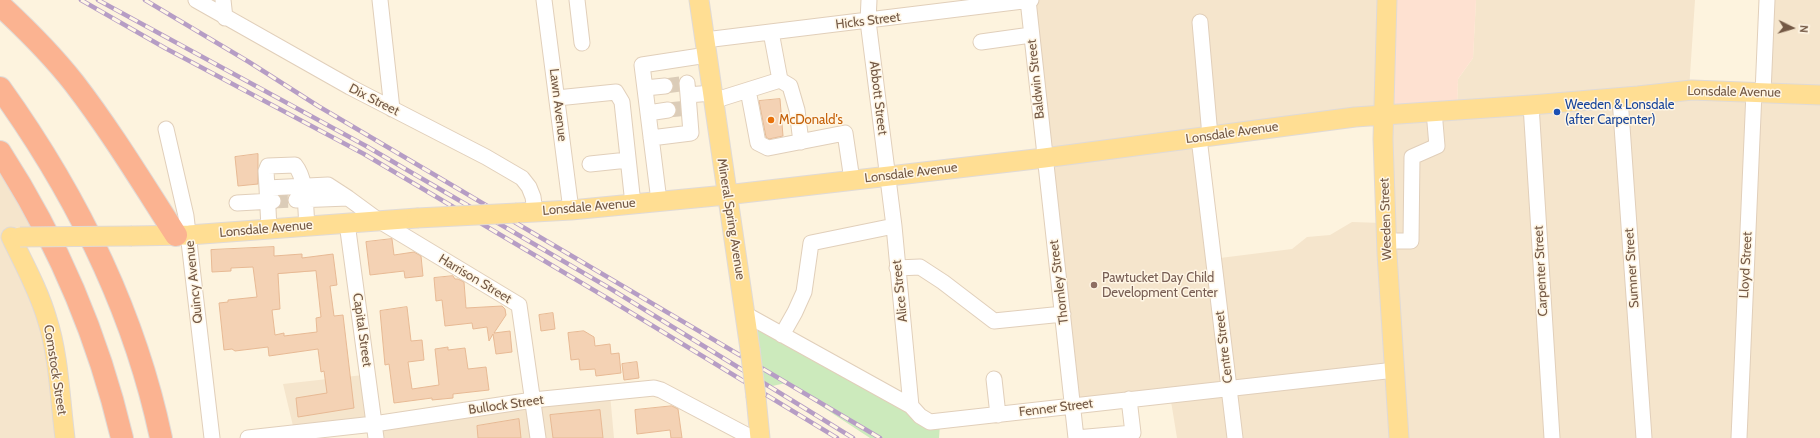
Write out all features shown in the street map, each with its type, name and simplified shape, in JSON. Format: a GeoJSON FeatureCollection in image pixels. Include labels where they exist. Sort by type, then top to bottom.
{"type":"FeatureCollection","features":[{"type":"Feature","properties":{"kind":"highway"},"geometry":{"type":"LineString","coordinates":[[0,5],[45,49],[80,92],[182,235]]}},
{"type":"Feature","properties":{"kind":"highway"},"geometry":{"type":"LineString","coordinates":[[0,88],[52,166],[93,240],[131,331],[147,382],[161,438]]}},
{"type":"Feature","properties":{"kind":"highway"},"geometry":{"type":"LineString","coordinates":[[0,152],[49,238],[82,308],[100,357],[122,438]]}},
{"type":"Feature","properties":{"kind":"main road","name":"Mineral Spring Avenue"},"geometry":{"type":"LineString","coordinates":[[699,0],[726,195],[750,348],[760,438]]}},
{"type":"Feature","properties":{"kind":"main road","name":"Weeden Street"},"geometry":{"type":"LineString","coordinates":[[1387,0],[1384,115],[1387,241],[1399,438]]}},
{"type":"Feature","properties":{"kind":"main road","name":"Lonsdale Avenue"},"geometry":{"type":"LineString","coordinates":[[11,237],[182,235],[378,220],[571,210],[726,195],[1044,158],[1355,117],[1620,98],[1692,90],[1820,94]]}},
{"type":"Feature","properties":{"kind":"main road","name":"Comstock Street"},"geometry":{"type":"LineString","coordinates":[[11,237],[47,319],[52,340],[65,438]]}},
{"type":"Feature","properties":{"kind":"street","name":"Dix Street"},"geometry":{"type":"LineString","coordinates":[[196,0],[225,18],[350,88],[486,157],[522,178],[529,186],[533,197],[526,212]]}},
{"type":"Feature","properties":{"kind":"street"},"geometry":{"type":"LineString","coordinates":[[223,0],[225,18]]}},
{"type":"Feature","properties":{"kind":"street"},"geometry":{"type":"LineString","coordinates":[[380,0],[392,109]]}},
{"type":"Feature","properties":{"kind":"street","name":"Lawn Avenue"},"geometry":{"type":"LineString","coordinates":[[544,0],[571,210]]}},
{"type":"Feature","properties":{"kind":"street"},"geometry":{"type":"LineString","coordinates":[[577,0],[582,43]]}},
{"type":"Feature","properties":{"kind":"street","name":"Abbott Street"},"geometry":{"type":"LineString","coordinates":[[869,0],[868,21],[887,176]]}},
{"type":"Feature","properties":{"kind":"street","name":"Baldwin Street"},"geometry":{"type":"LineString","coordinates":[[1028,0],[1044,158]]}},
{"type":"Feature","properties":{"kind":"street","name":"Hicks Street"},"geometry":{"type":"LineString","coordinates":[[645,88],[642,65],[706,47],[772,32],[1031,0]]}},
{"type":"Feature","properties":{"kind":"street","name":"Lloyd Street"},"geometry":{"type":"LineString","coordinates":[[1739,438],[1759,93],[1767,0]]}},
{"type":"Feature","properties":{"kind":"street","name":"Centre Street"},"geometry":{"type":"LineString","coordinates":[[1200,22],[1205,137],[1235,438]]}},
{"type":"Feature","properties":{"kind":"street"},"geometry":{"type":"LineString","coordinates":[[772,32],[780,80]]}},
{"type":"Feature","properties":{"kind":"street"},"geometry":{"type":"LineString","coordinates":[[981,42],[1031,35]]}},
{"type":"Feature","properties":{"kind":"street"},"geometry":{"type":"LineString","coordinates":[[651,138],[691,133],[687,89],[712,97],[748,90],[780,80],[790,86],[797,110],[801,142]]}},
{"type":"Feature","properties":{"kind":"street"},"geometry":{"type":"LineString","coordinates":[[659,202],[645,88],[665,86]]}},
{"type":"Feature","properties":{"kind":"street"},"geometry":{"type":"LineString","coordinates":[[758,143],[760,135],[756,98],[760,91],[781,89],[788,98],[791,133],[801,142]]}},
{"type":"Feature","properties":{"kind":"street"},"geometry":{"type":"LineString","coordinates":[[748,90],[758,143]]}},
{"type":"Feature","properties":{"kind":"street"},"geometry":{"type":"LineString","coordinates":[[557,98],[616,92],[622,102],[633,204]]}},
{"type":"Feature","properties":{"kind":"street","name":"Sumner Street"},"geometry":{"type":"LineString","coordinates":[[1620,98],[1644,438]]}},
{"type":"Feature","properties":{"kind":"street","name":"Carpenter Street"},"geometry":{"type":"LineString","coordinates":[[1531,105],[1552,438]]}},
{"type":"Feature","properties":{"kind":"street"},"geometry":{"type":"LineString","coordinates":[[648,112],[668,110]]}},
{"type":"Feature","properties":{"kind":"street"},"geometry":{"type":"LineString","coordinates":[[1387,241],[1411,241],[1412,157],[1437,146],[1434,111]]}},
{"type":"Feature","properties":{"kind":"street","name":"Quincy Avenue"},"geometry":{"type":"LineString","coordinates":[[166,129],[212,438]]}},
{"type":"Feature","properties":{"kind":"street"},"geometry":{"type":"LineString","coordinates":[[758,143],[768,148],[845,133],[852,180]]}},
{"type":"Feature","properties":{"kind":"street","name":"Thornley Street"},"geometry":{"type":"LineString","coordinates":[[1044,158],[1076,438]]}},
{"type":"Feature","properties":{"kind":"street"},"geometry":{"type":"LineString","coordinates":[[590,164],[628,160]]}},
{"type":"Feature","properties":{"kind":"street"},"geometry":{"type":"LineString","coordinates":[[269,229],[269,197],[266,171],[268,166],[295,165],[300,171],[301,195],[307,225]]}},
{"type":"Feature","properties":{"kind":"street","name":"Alice Street"},"geometry":{"type":"LineString","coordinates":[[887,176],[894,226],[911,406]]}},
{"type":"Feature","properties":{"kind":"street","name":"Harrison Street"},"geometry":{"type":"LineString","coordinates":[[237,203],[269,197],[301,195],[328,185],[378,220],[519,305],[534,400],[538,438]]}},
{"type":"Feature","properties":{"kind":"street","name":"Capital Street"},"geometry":{"type":"LineString","coordinates":[[347,223],[375,431]]}},
{"type":"Feature","properties":{"kind":"street"},"geometry":{"type":"LineString","coordinates":[[782,335],[796,312],[804,292],[811,243],[894,226]]}},
{"type":"Feature","properties":{"kind":"street"},"geometry":{"type":"LineString","coordinates":[[897,268],[920,267],[943,282],[994,321],[1062,314]]}},
{"type":"Feature","properties":{"kind":"street","name":"Fenner Street"},"geometry":{"type":"LineString","coordinates":[[745,314],[911,406],[920,416],[930,422],[1395,370]]}},
{"type":"Feature","properties":{"kind":"street"},"geometry":{"type":"LineString","coordinates":[[994,379],[998,415]]}},
{"type":"Feature","properties":{"kind":"street","name":"Bullock Street"},"geometry":{"type":"LineString","coordinates":[[248,438],[375,431],[534,400],[654,388],[661,390],[752,438]]}},
{"type":"Feature","properties":{"kind":"street"},"geometry":{"type":"LineString","coordinates":[[1076,438],[1135,435],[1129,399]]}},
{"type":"Feature","properties":{"kind":"shaded area"},"geometry":{"type":"Polygon","coordinates":[[[1024,0],[1384,0],[1457,110],[1458,79],[1473,58],[1476,0],[1695,0],[1689,90],[1757,97],[1763,0],[1820,0],[1820,438],[1177,438],[1170,395],[1079,401],[1024,0]],[[1379,123],[1207,139],[1210,254],[1212,259],[1292,249],[1307,237],[1330,235],[1352,222],[1382,223],[1379,123]]]}},
{"type":"Feature","properties":{"kind":"shaded area"},"geometry":{"type":"Polygon","coordinates":[[[1384,0],[1476,0],[1473,58],[1458,79],[1457,111],[1391,118],[1384,0]]]}},
{"type":"Feature","properties":{"kind":"shaded area"},"geometry":{"type":"Polygon","coordinates":[[[0,157],[42,232],[22,237],[50,342],[62,438],[0,438],[0,157]]]}},
{"type":"Feature","properties":{"kind":"shaded area"},"geometry":{"type":"Polygon","coordinates":[[[363,375],[371,417],[610,394],[614,438],[374,438],[372,423],[293,426],[283,384],[363,375]]]}},
{"type":"Feature","properties":{"kind":"green space"},"geometry":{"type":"Polygon","coordinates":[[[750,316],[940,424],[939,438],[870,438],[786,383],[754,390],[750,316]]]}},
{"type":"Feature","properties":{"kind":"building","name":"McDonald's"},"geometry":{"type":"Polygon","coordinates":[[[780,99],[783,136],[769,139],[766,137],[759,101],[780,99]]]}},
{"type":"Feature","properties":{"kind":"building"},"geometry":{"type":"Polygon","coordinates":[[[258,154],[258,184],[238,186],[235,157],[258,154]]]}},
{"type":"Feature","properties":{"kind":"building"},"geometry":{"type":"Polygon","coordinates":[[[392,239],[394,255],[414,252],[421,256],[423,276],[405,278],[404,271],[370,275],[366,242],[392,239]]]}},
{"type":"Feature","properties":{"kind":"building"},"geometry":{"type":"Polygon","coordinates":[[[274,247],[274,256],[302,254],[302,258],[333,254],[337,285],[330,286],[334,316],[343,315],[354,408],[298,417],[296,398],[327,393],[324,371],[321,372],[318,349],[269,356],[268,347],[235,351],[232,349],[224,350],[219,303],[228,302],[228,300],[257,297],[253,267],[231,268],[231,271],[212,272],[211,250],[274,247]],[[316,271],[278,274],[280,309],[272,310],[275,335],[284,333],[284,336],[317,332],[316,318],[321,317],[316,271]]]}},
{"type":"Feature","properties":{"kind":"building"},"geometry":{"type":"Polygon","coordinates":[[[453,276],[455,279],[464,282],[466,308],[502,306],[505,309],[506,315],[494,333],[510,331],[512,352],[496,354],[493,334],[489,341],[487,327],[473,329],[472,323],[445,326],[442,300],[436,301],[434,278],[453,276]]]}},
{"type":"Feature","properties":{"kind":"building"},"geometry":{"type":"Polygon","coordinates":[[[407,307],[411,341],[422,340],[424,360],[408,362],[412,389],[439,385],[435,349],[448,347],[448,350],[465,348],[468,369],[486,367],[489,390],[453,394],[453,398],[432,400],[432,398],[394,403],[389,364],[385,365],[380,311],[407,307]]]}},
{"type":"Feature","properties":{"kind":"building"},"geometry":{"type":"Polygon","coordinates":[[[553,313],[555,329],[541,331],[539,315],[553,313]]]}},
{"type":"Feature","properties":{"kind":"building"},"geometry":{"type":"Polygon","coordinates":[[[584,331],[594,337],[595,346],[610,344],[611,354],[619,353],[621,373],[596,376],[595,369],[580,370],[579,359],[571,360],[568,333],[584,331]]]}},
{"type":"Feature","properties":{"kind":"building"},"geometry":{"type":"Polygon","coordinates":[[[637,362],[639,378],[624,380],[622,364],[637,362]]]}},
{"type":"Feature","properties":{"kind":"building"},"geometry":{"type":"Polygon","coordinates":[[[672,406],[678,409],[682,438],[671,438],[670,430],[637,434],[635,410],[672,406]]]}},
{"type":"Feature","properties":{"kind":"building"},"geometry":{"type":"Polygon","coordinates":[[[600,410],[603,438],[553,438],[550,415],[600,410]]]}},
{"type":"Feature","properties":{"kind":"building"},"geometry":{"type":"Polygon","coordinates":[[[519,419],[521,438],[478,438],[477,426],[519,419]]]}},
{"type":"Feature","properties":{"kind":"tunnel"},"geometry":{"type":"LineString","coordinates":[[665,86],[687,83]]}},
{"type":"Feature","properties":{"kind":"tunnel"},"geometry":{"type":"LineString","coordinates":[[668,110],[689,108]]}},
{"type":"Feature","properties":{"kind":"tunnel"},"geometry":{"type":"LineString","coordinates":[[273,201],[296,200]]}},
{"type":"Feature","properties":{"kind":"railway"},"geometry":{"type":"LineString","coordinates":[[81,0],[165,48],[364,154],[607,298],[837,438]]}},
{"type":"Feature","properties":{"kind":"railway"},"geometry":{"type":"LineString","coordinates":[[98,0],[366,146],[611,289],[853,438]]}},
{"type":"Feature","properties":{"kind":"railway"},"geometry":{"type":"LineString","coordinates":[[145,0],[249,62],[318,106],[880,438]]}},
{"type":"Feature","properties":{"kind":"place","name":"Weeden & Lonsdale (after Carpenter)"},"geometry":{"type":"Point","coordinates":[1557,112]}},
{"type":"Feature","properties":{"kind":"place","name":"McDonald's"},"geometry":{"type":"Point","coordinates":[771,120]}},
{"type":"Feature","properties":{"kind":"place","name":"Pawtucket Day Child Development Center"},"geometry":{"type":"Point","coordinates":[1094,285]}}]}
